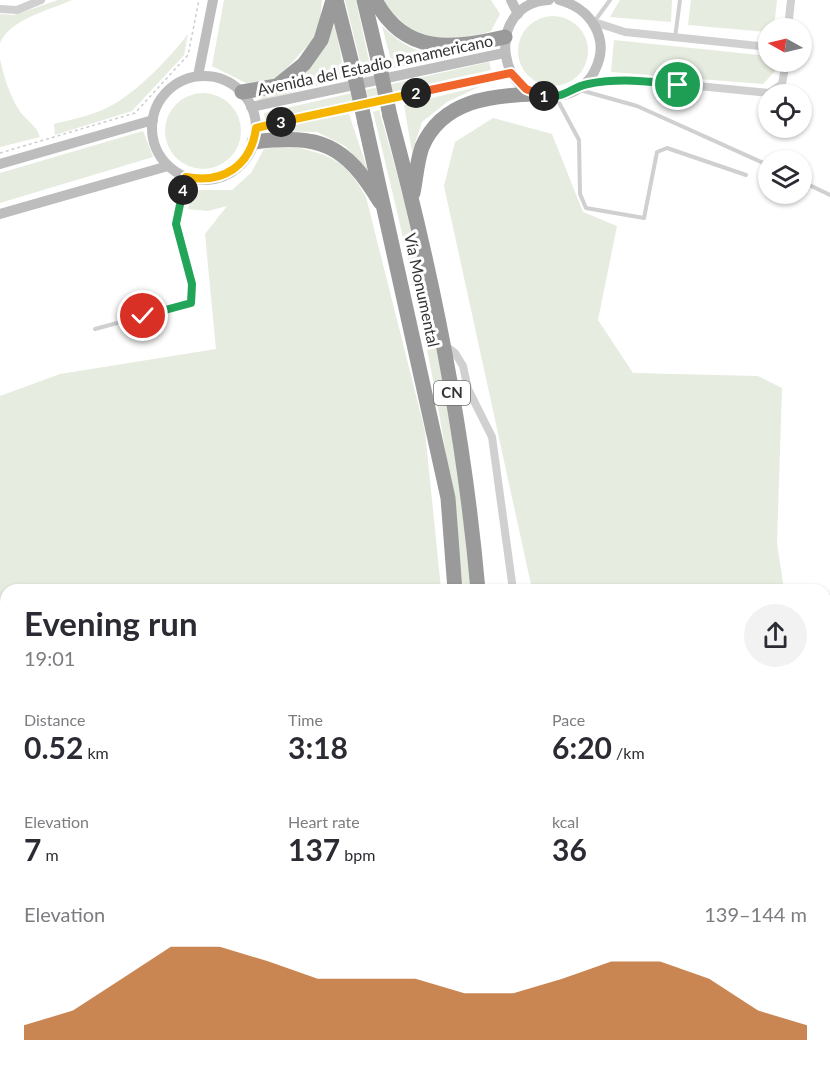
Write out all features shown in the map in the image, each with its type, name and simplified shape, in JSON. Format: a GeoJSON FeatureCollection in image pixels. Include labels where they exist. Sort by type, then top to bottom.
{"type":"FeatureCollection","features":[{"type":"Feature","properties":{"kind":"highway","name":"Vía Monumental"},"geometry":{"type":"LineString","coordinates":[[335,0],[388,218],[448,498],[455,584]]}},
{"type":"Feature","properties":{"kind":"highway"},"geometry":{"type":"LineString","coordinates":[[242,92],[277,86],[304,64],[321,40],[335,0]]}},
{"type":"Feature","properties":{"kind":"highway","name":"Vía Monumental"},"geometry":{"type":"LineString","coordinates":[[364,0],[390,116],[412,199],[442,344],[460,438],[477,584]]}},
{"type":"Feature","properties":{"kind":"highway"},"geometry":{"type":"LineString","coordinates":[[375,0],[382,14],[396,27],[409,38],[425,44],[447,46],[472,44],[505,37]]}},
{"type":"Feature","properties":{"kind":"highway"},"geometry":{"type":"LineString","coordinates":[[412,199],[422,148],[444,116],[480,99],[537,94]]}},
{"type":"Feature","properties":{"kind":"highway"},"geometry":{"type":"LineString","coordinates":[[255,135],[304,139],[328,146],[355,165],[388,218]]}},
{"type":"Feature","properties":{"kind":"street"},"geometry":{"type":"LineString","coordinates":[[0,9],[17,10],[41,0]]}},
{"type":"Feature","properties":{"kind":"street"},"geometry":{"type":"LineString","coordinates":[[198,76],[213,0]]}},
{"type":"Feature","properties":{"kind":"street"},"geometry":{"type":"LineString","coordinates":[[511,0],[518,14]]}},
{"type":"Feature","properties":{"kind":"street"},"geometry":{"type":"LineString","coordinates":[[549,0],[529,5],[518,14],[505,37],[504,53],[511,73],[518,82],[537,94],[555,97],[581,87],[627,79],[769,93],[782,84],[784,72]]}},
{"type":"Feature","properties":{"kind":"street"},"geometry":{"type":"LineString","coordinates":[[559,0],[584,11],[594,22],[600,38],[600,55],[595,71],[581,87]]}},
{"type":"Feature","properties":{"kind":"street"},"geometry":{"type":"LineString","coordinates":[[789,18],[791,0]]}},
{"type":"Feature","properties":{"kind":"street"},"geometry":{"type":"LineString","coordinates":[[594,22],[626,32],[758,46]]}},
{"type":"Feature","properties":{"kind":"street","name":"Avenida del Estadio Panamericano"},"geometry":{"type":"LineString","coordinates":[[251,107],[504,53]]}},
{"type":"Feature","properties":{"kind":"street"},"geometry":{"type":"LineString","coordinates":[[255,135],[511,73]]}},
{"type":"Feature","properties":{"kind":"street"},"geometry":{"type":"LineString","coordinates":[[198,76],[222,80],[242,92],[251,107],[255,135],[247,157],[235,170],[212,179],[186,177],[168,166],[154,145],[153,120],[158,104],[168,90],[182,81],[198,76]]}},
{"type":"Feature","properties":{"kind":"street"},"geometry":{"type":"LineString","coordinates":[[0,164],[153,120]]}},
{"type":"Feature","properties":{"kind":"street"},"geometry":{"type":"LineString","coordinates":[[0,214],[168,166]]}},
{"type":"Feature","properties":{"kind":"street"},"geometry":{"type":"LineString","coordinates":[[442,344],[455,352],[464,366],[468,389],[492,436],[512,584]]}},
{"type":"Feature","properties":{"kind":"lane"},"geometry":{"type":"LineString","coordinates":[[594,22],[610,0]]}},
{"type":"Feature","properties":{"kind":"lane"},"geometry":{"type":"LineString","coordinates":[[675,39],[680,0]]}},
{"type":"Feature","properties":{"kind":"lane"},"geometry":{"type":"LineString","coordinates":[[581,87],[637,106],[758,160]]}},
{"type":"Feature","properties":{"kind":"lane"},"geometry":{"type":"LineString","coordinates":[[555,97],[579,140],[580,194],[586,208],[644,218],[657,152],[667,148],[746,175]]}},
{"type":"Feature","properties":{"kind":"lane"},"geometry":{"type":"LineString","coordinates":[[95,329],[191,303],[192,284],[176,224],[186,177]]}},
{"type":"Feature","properties":{"kind":"lane"},"geometry":{"type":"LineString","coordinates":[[812,186],[830,195]]}},
{"type":"Feature","properties":{"kind":"path"},"geometry":{"type":"LineString","coordinates":[[0,153],[135,113],[188,55],[199,0]]}},
{"type":"Feature","properties":{"kind":"shaded area"},"geometry":{"type":"Polygon","coordinates":[[[58,0],[72,0],[21,21],[5,35],[0,43],[0,14],[14,15],[58,0]]]}},
{"type":"Feature","properties":{"kind":"shaded area"},"geometry":{"type":"Polygon","coordinates":[[[224,0],[322,0],[319,33],[277,79],[250,85],[212,66],[224,0]]]}},
{"type":"Feature","properties":{"kind":"shaded area"},"geometry":{"type":"Polygon","coordinates":[[[345,0],[356,0],[372,75],[364,77],[345,0]]]}},
{"type":"Feature","properties":{"kind":"shaded area"},"geometry":{"type":"Polygon","coordinates":[[[383,0],[491,0],[500,14],[491,31],[479,35],[442,39],[430,37],[408,27],[389,10],[383,0]]]}},
{"type":"Feature","properties":{"kind":"shaded area"},"geometry":{"type":"Polygon","coordinates":[[[620,0],[672,0],[671,22],[610,17],[620,0]]]}},
{"type":"Feature","properties":{"kind":"shaded area"},"geometry":{"type":"Polygon","coordinates":[[[691,0],[777,0],[775,18],[758,18],[758,31],[688,25],[691,0]]]}},
{"type":"Feature","properties":{"kind":"shaded area"},"geometry":{"type":"Polygon","coordinates":[[[553,16],[566,19],[578,26],[585,38],[588,51],[585,64],[578,76],[566,83],[553,86],[540,83],[528,76],[521,64],[518,51],[521,38],[528,26],[540,19],[553,16]]]}},
{"type":"Feature","properties":{"kind":"shaded area"},"geometry":{"type":"Polygon","coordinates":[[[335,23],[345,78],[260,101],[258,98],[286,86],[306,71],[321,50],[335,23]]]}},
{"type":"Feature","properties":{"kind":"shaded area"},"geometry":{"type":"Polygon","coordinates":[[[382,26],[416,50],[436,53],[478,51],[393,68],[382,26]]]}},
{"type":"Feature","properties":{"kind":"shaded area"},"geometry":{"type":"Polygon","coordinates":[[[188,34],[184,55],[132,111],[55,135],[54,124],[100,111],[124,98],[160,66],[188,34]]]}},
{"type":"Feature","properties":{"kind":"shaded area"},"geometry":{"type":"Polygon","coordinates":[[[614,40],[758,55],[758,72],[774,72],[763,84],[611,72],[614,40]]]}},
{"type":"Feature","properties":{"kind":"shaded area"},"geometry":{"type":"Polygon","coordinates":[[[0,59],[15,104],[40,137],[0,147],[0,59]]]}},
{"type":"Feature","properties":{"kind":"shaded area"},"geometry":{"type":"Polygon","coordinates":[[[489,62],[491,70],[265,120],[264,113],[489,62]]]}},
{"type":"Feature","properties":{"kind":"shaded area"},"geometry":{"type":"Polygon","coordinates":[[[481,86],[447,102],[422,122],[412,152],[404,105],[481,86]]]}},
{"type":"Feature","properties":{"kind":"shaded area"},"geometry":{"type":"Polygon","coordinates":[[[203,93],[217,96],[230,104],[238,117],[241,131],[238,145],[230,158],[217,166],[203,169],[189,166],[176,158],[168,145],[165,131],[168,117],[176,104],[189,96],[203,93]]]}},
{"type":"Feature","properties":{"kind":"shaded area"},"geometry":{"type":"Polygon","coordinates":[[[379,110],[420,262],[437,339],[458,460],[471,584],[462,584],[448,468],[427,349],[373,112],[379,110]]]}},
{"type":"Feature","properties":{"kind":"shaded area"},"geometry":{"type":"Polygon","coordinates":[[[349,114],[368,171],[345,146],[317,132],[264,131],[349,114]]]}},
{"type":"Feature","properties":{"kind":"shaded area"},"geometry":{"type":"Polygon","coordinates":[[[493,118],[552,134],[583,212],[617,226],[598,320],[633,373],[758,376],[782,388],[777,543],[783,584],[531,584],[444,186],[455,142],[493,118]]]}},
{"type":"Feature","properties":{"kind":"shaded area"},"geometry":{"type":"Polygon","coordinates":[[[143,131],[153,157],[0,203],[0,173],[143,131]]]}},
{"type":"Feature","properties":{"kind":"shaded area"},"geometry":{"type":"Polygon","coordinates":[[[287,145],[325,155],[350,173],[366,197],[425,431],[440,584],[0,584],[0,396],[60,374],[216,349],[205,234],[227,206],[208,211],[188,209],[192,190],[232,190],[251,173],[264,149],[287,145]]]}},
{"type":"Feature","properties":{"kind":"route"},"geometry":{"type":"LineString","coordinates":[[143,316],[191,303],[192,284],[176,224],[186,177],[203,180],[220,178],[235,170],[247,157],[254,142],[256,128],[511,73],[526,89],[537,94],[555,97],[567,94],[585,84],[627,79],[678,85]]}}]}
